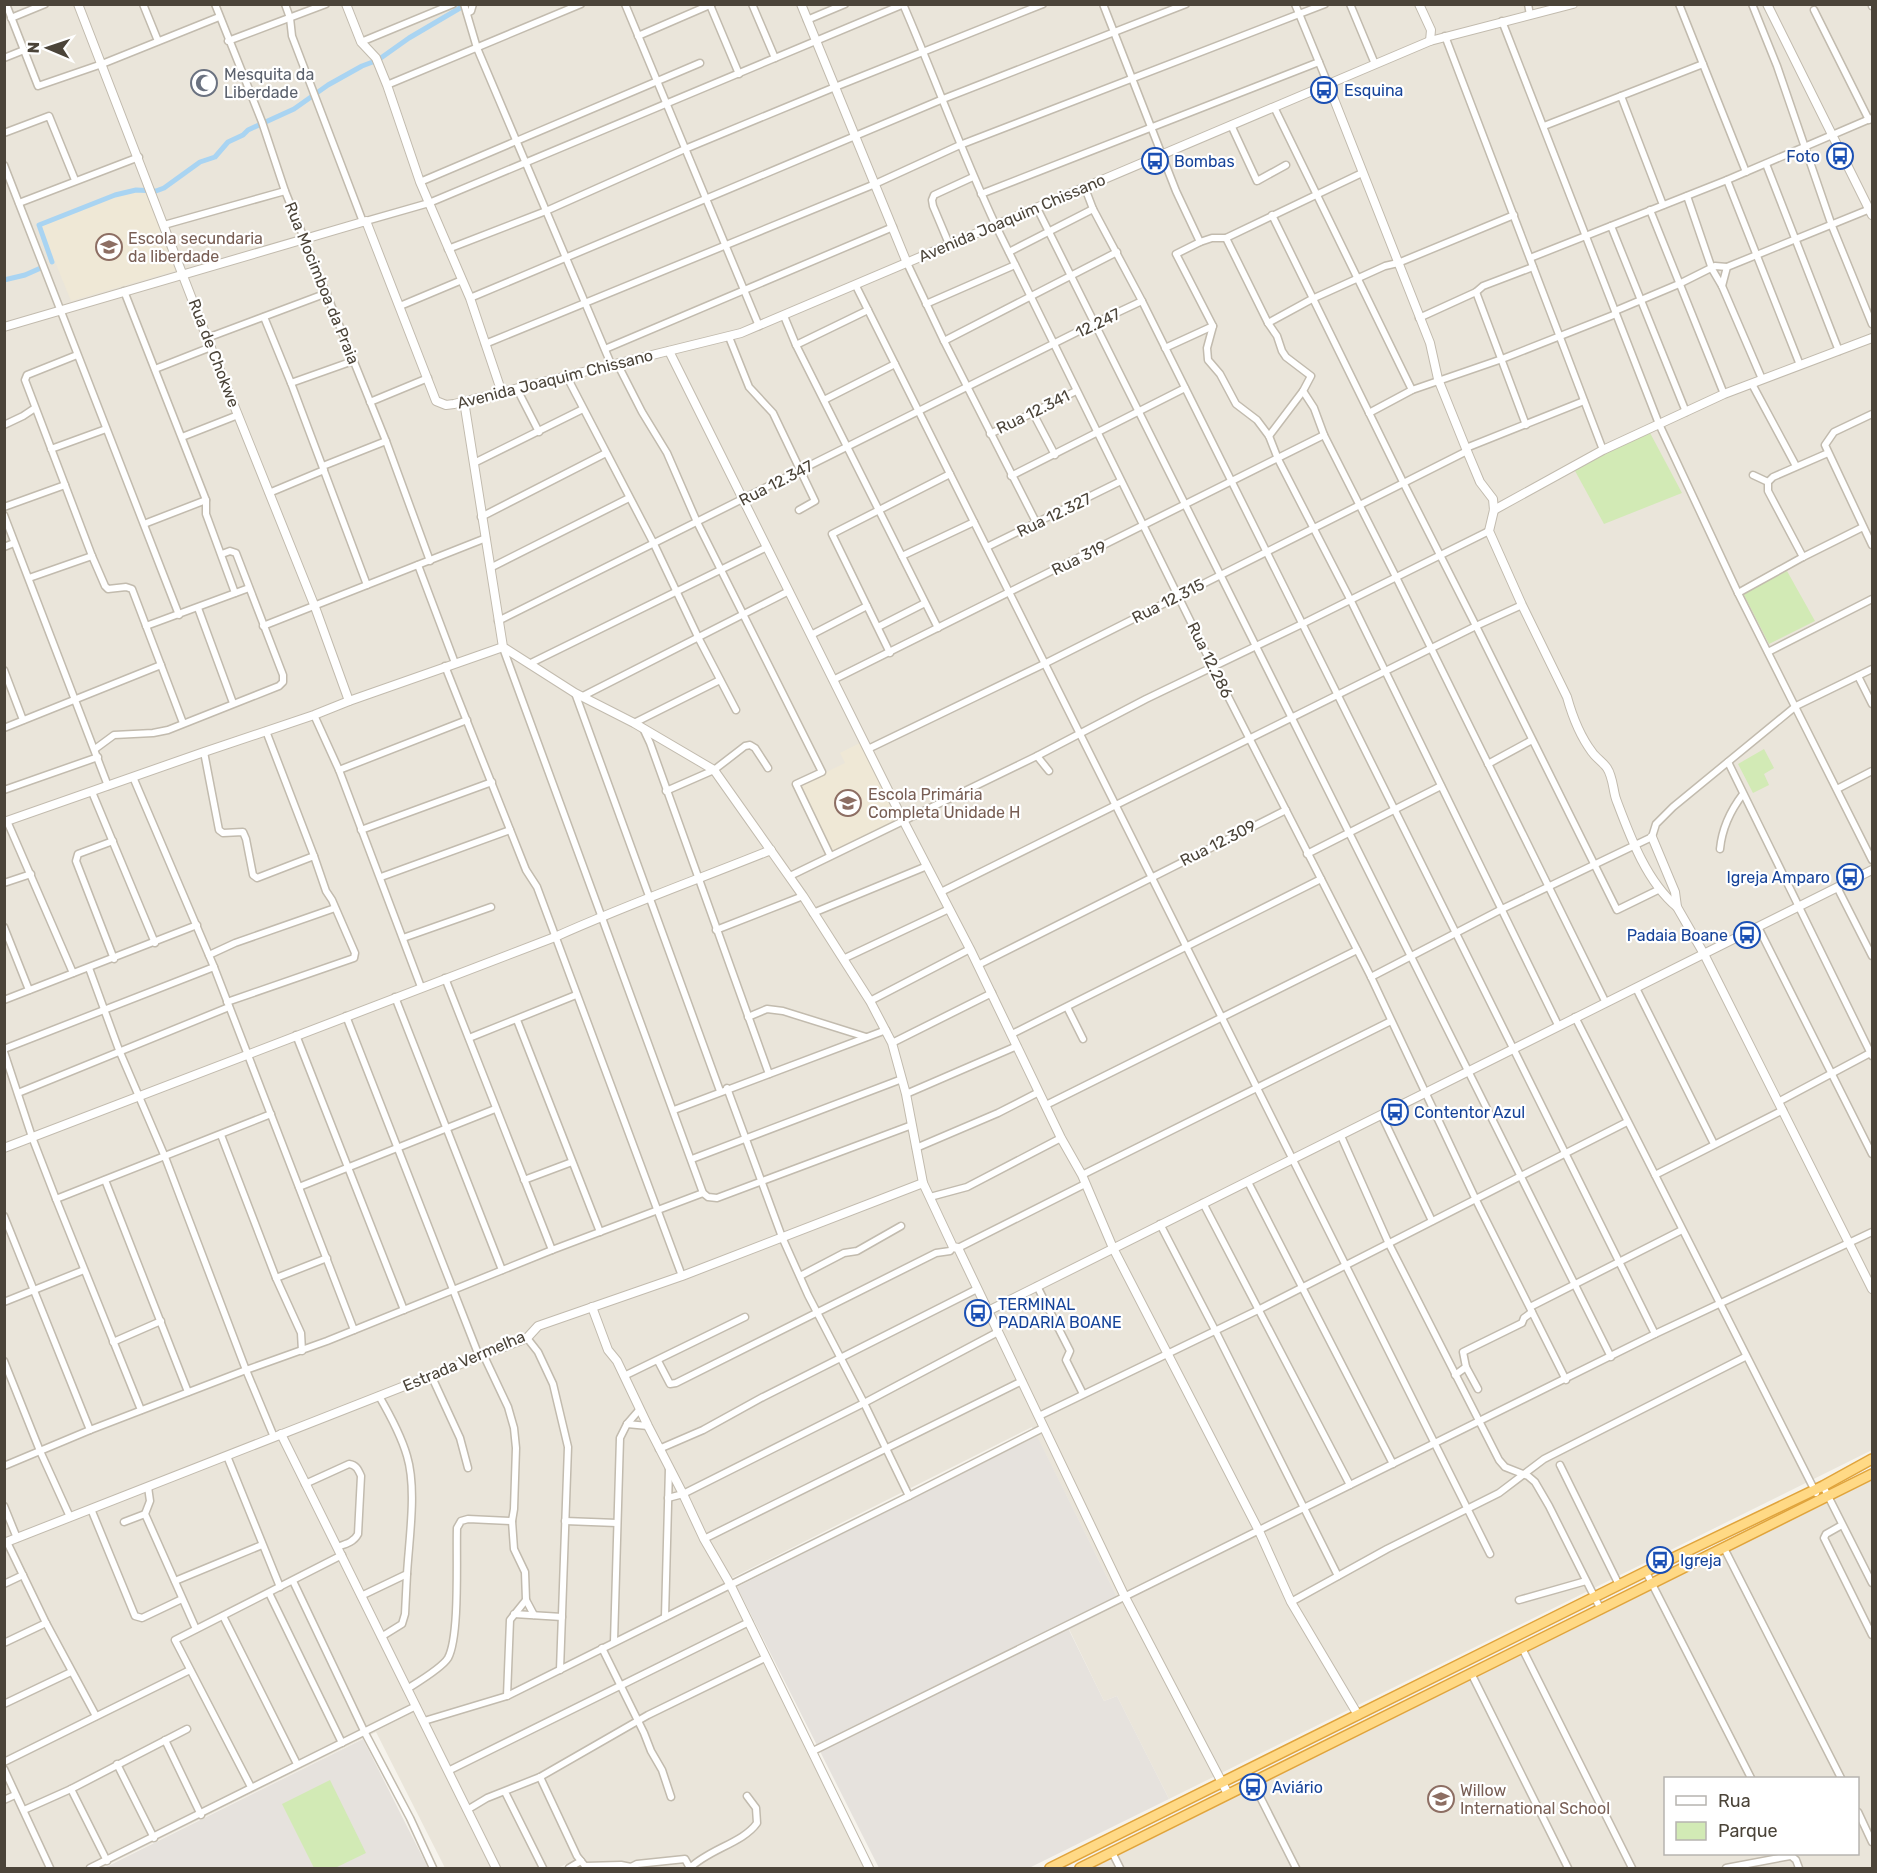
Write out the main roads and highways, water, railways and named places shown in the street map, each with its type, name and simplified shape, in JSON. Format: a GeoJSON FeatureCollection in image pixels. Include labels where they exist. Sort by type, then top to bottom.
{"type":"FeatureCollection","features":[{"type":"Feature","properties":{"kind":"highway"},"geometry":{"type":"LineString","coordinates":[[1050,1869],[1818,1488],[1872,1459]]}},
{"type":"Feature","properties":{"kind":"highway"},"geometry":{"type":"LineString","coordinates":[[1080,1869],[1872,1474]]}},
{"type":"Feature","properties":{"kind":"waterway"},"geometry":{"type":"LineString","coordinates":[[52,262],[39,225],[115,195],[136,190],[156,191],[164,188],[200,162],[215,157],[228,142],[294,109],[328,85],[378,60],[409,38],[460,8],[461,4]]}},
{"type":"Feature","properties":{"kind":"waterway"},"geometry":{"type":"LineString","coordinates":[[4,280],[25,275],[43,267]]}},
{"type":"Feature","properties":{"kind":"place","name":"Mesquita da Liberdade"},"geometry":{"type":"Point","coordinates":[204,83]}},
{"type":"Feature","properties":{"kind":"place","name":"Esquina"},"geometry":{"type":"Point","coordinates":[1324,90]}},
{"type":"Feature","properties":{"kind":"place","name":"Foto"},"geometry":{"type":"Point","coordinates":[1840,156]}},
{"type":"Feature","properties":{"kind":"place","name":"Bombas"},"geometry":{"type":"Point","coordinates":[1155,161]}},
{"type":"Feature","properties":{"kind":"place","name":"Escola secundaria da liberdade"},"geometry":{"type":"Point","coordinates":[109,247]}},
{"type":"Feature","properties":{"kind":"place","name":"Escola Primária Completa Unidade H"},"geometry":{"type":"Point","coordinates":[848,803]}},
{"type":"Feature","properties":{"kind":"place","name":"Igreja Amparo"},"geometry":{"type":"Point","coordinates":[1850,877]}},
{"type":"Feature","properties":{"kind":"place","name":"Padaia Boane"},"geometry":{"type":"Point","coordinates":[1747,935]}},
{"type":"Feature","properties":{"kind":"place","name":"Contentor Azul"},"geometry":{"type":"Point","coordinates":[1395,1112]}},
{"type":"Feature","properties":{"kind":"place","name":"TERMINAL PADARIA BOANE"},"geometry":{"type":"Point","coordinates":[978,1313]}},
{"type":"Feature","properties":{"kind":"place","name":"Igreja"},"geometry":{"type":"Point","coordinates":[1660,1560]}},
{"type":"Feature","properties":{"kind":"place","name":"Aviário"},"geometry":{"type":"Point","coordinates":[1253,1787]}},
{"type":"Feature","properties":{"kind":"place","name":"Willow International School"},"geometry":{"type":"Point","coordinates":[1441,1799]}}]}
